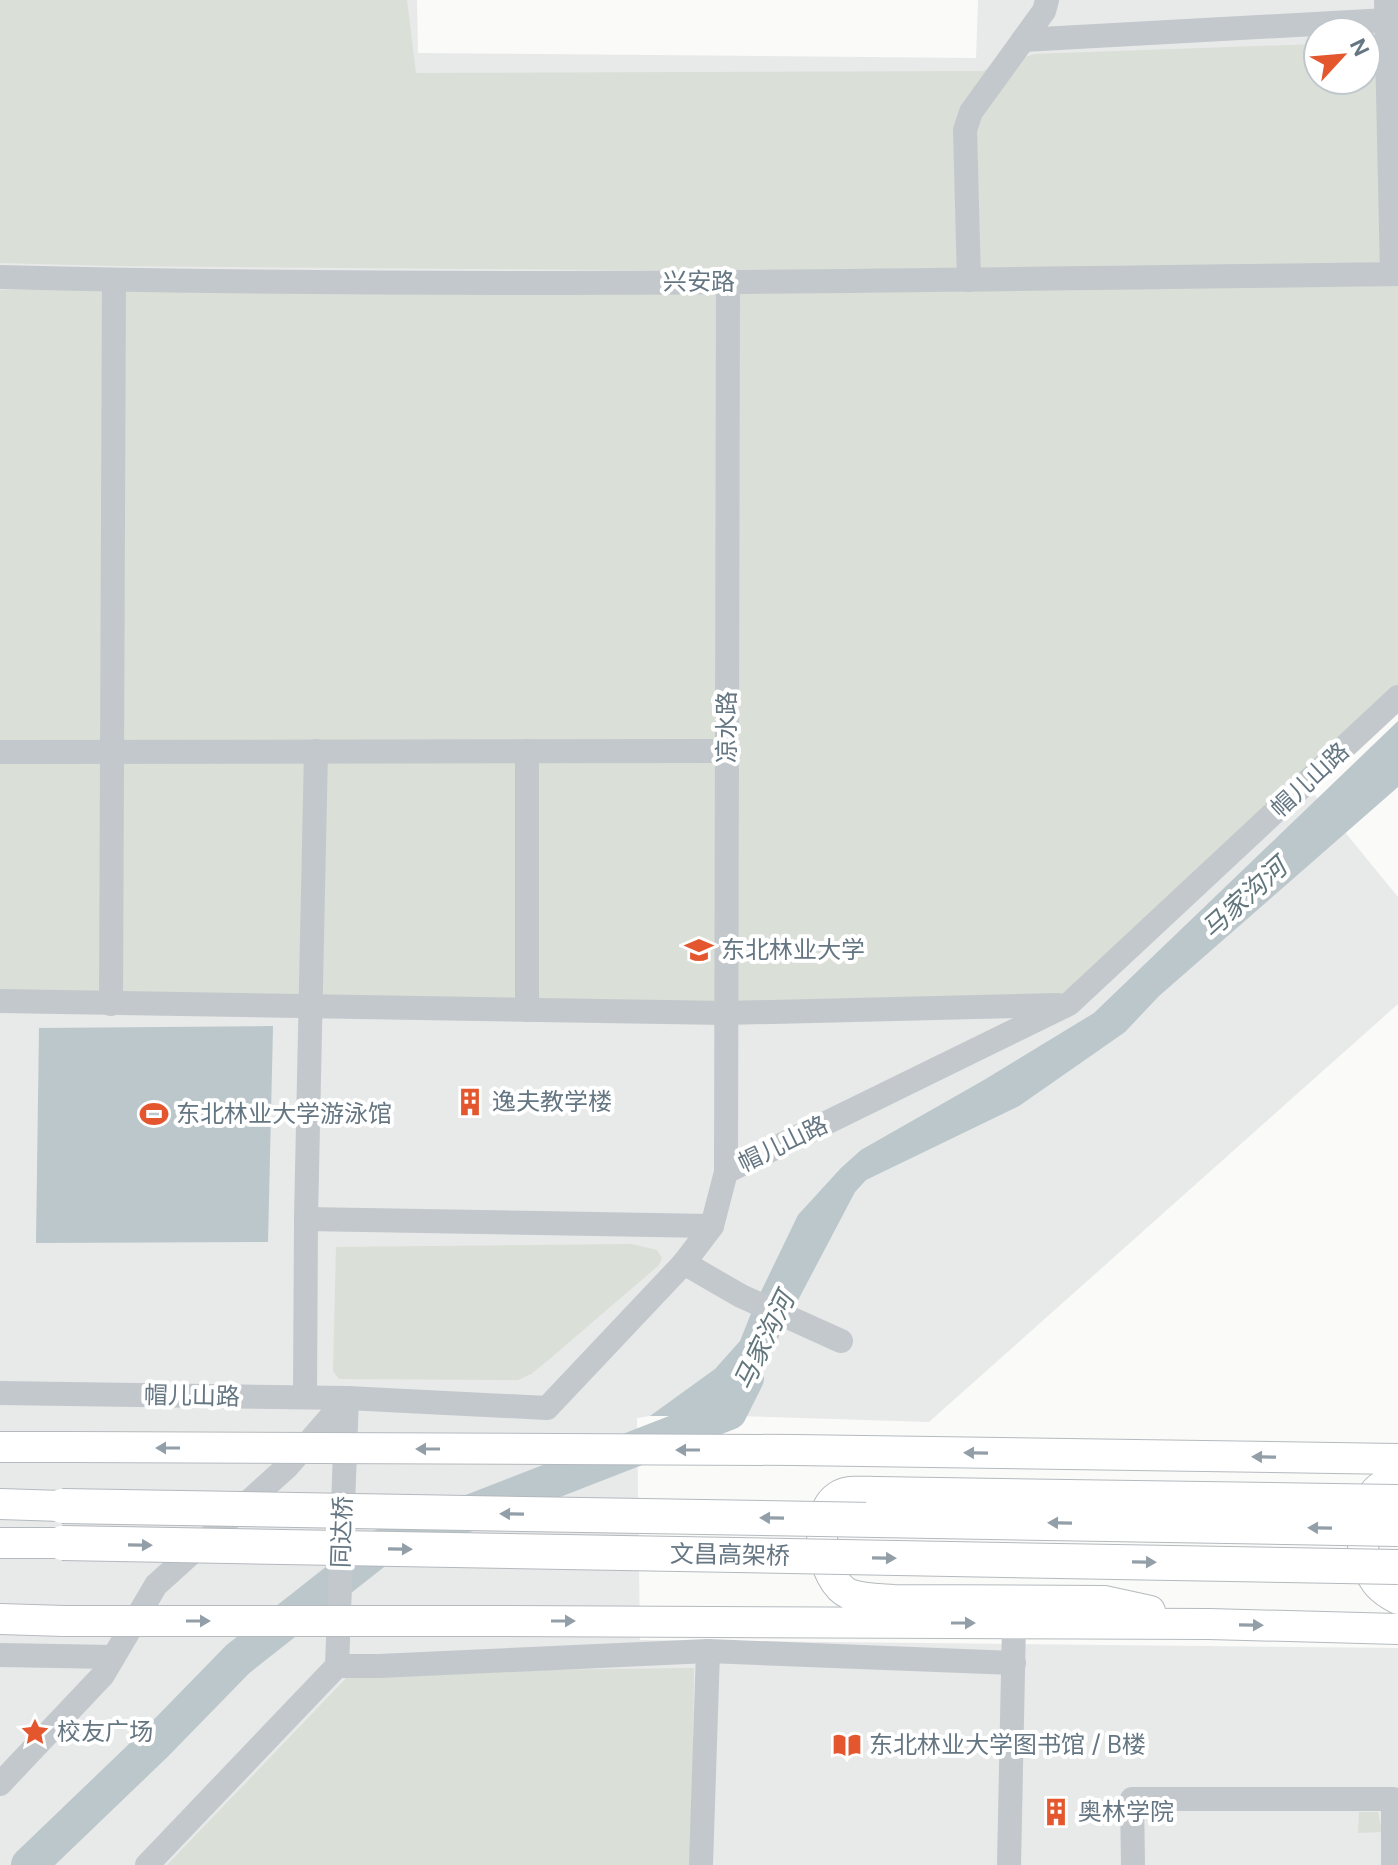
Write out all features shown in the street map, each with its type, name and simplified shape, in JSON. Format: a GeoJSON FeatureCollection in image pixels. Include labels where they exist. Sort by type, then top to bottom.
{"type":"FeatureCollection","features":[{"type":"Feature","properties":{"kind":"highway","name":"文昌高架桥"},"geometry":{"type":"LineString","coordinates":[[62,1506],[1398,1529]]}},
{"type":"Feature","properties":{"kind":"highway","name":"文昌高架桥"},"geometry":{"type":"LineString","coordinates":[[62,1543],[1398,1567]]}},
{"type":"Feature","properties":{"kind":"main road"},"geometry":{"type":"LineString","coordinates":[[0,1447],[794,1450],[1398,1459]]}},
{"type":"Feature","properties":{"kind":"main road"},"geometry":{"type":"LineString","coordinates":[[1398,1478],[1374,1493],[1363,1524],[1365,1553],[1373,1579],[1398,1599]]}},
{"type":"Feature","properties":{"kind":"main road"},"geometry":{"type":"LineString","coordinates":[[1209,1624],[1104,1601],[893,1600],[847,1593],[836,1584],[825,1560],[824,1517],[828,1506],[840,1495],[856,1492],[1398,1500]]}},
{"type":"Feature","properties":{"kind":"main road"},"geometry":{"type":"LineString","coordinates":[[0,1504],[62,1506]]}},
{"type":"Feature","properties":{"kind":"main road"},"geometry":{"type":"LineString","coordinates":[[0,1543],[62,1543]]}},
{"type":"Feature","properties":{"kind":"main road"},"geometry":{"type":"LineString","coordinates":[[0,1619],[1209,1624],[1398,1629]]}},
{"type":"Feature","properties":{"kind":"street"},"geometry":{"type":"LineString","coordinates":[[969,280],[965,130],[971,112],[1044,11],[1047,0]]}},
{"type":"Feature","properties":{"kind":"street"},"geometry":{"type":"LineString","coordinates":[[1023,40],[1389,6],[1395,274]]}},
{"type":"Feature","properties":{"kind":"street","name":"兴安路"},"geometry":{"type":"LineString","coordinates":[[0,277],[728,283],[1395,274]]}},
{"type":"Feature","properties":{"kind":"street"},"geometry":{"type":"LineString","coordinates":[[111,1004],[114,280]]}},
{"type":"Feature","properties":{"kind":"street","name":"凉水路"},"geometry":{"type":"LineString","coordinates":[[726,1172],[728,283]]}},
{"type":"Feature","properties":{"kind":"street","name":"帽儿山路"},"geometry":{"type":"LineString","coordinates":[[0,1393],[347,1398],[547,1408],[684,1263],[712,1226],[726,1172],[1069,1004],[1398,697]]}},
{"type":"Feature","properties":{"kind":"street"},"geometry":{"type":"LineString","coordinates":[[305,1397],[316,751]]}},
{"type":"Feature","properties":{"kind":"street"},"geometry":{"type":"LineString","coordinates":[[527,751],[527,1010]]}},
{"type":"Feature","properties":{"kind":"street"},"geometry":{"type":"LineString","coordinates":[[0,752],[727,751]]}},
{"type":"Feature","properties":{"kind":"street"},"geometry":{"type":"LineString","coordinates":[[0,1001],[726,1013],[1069,1004]]}},
{"type":"Feature","properties":{"kind":"street"},"geometry":{"type":"LineString","coordinates":[[306,1219],[712,1226]]}},
{"type":"Feature","properties":{"kind":"street"},"geometry":{"type":"LineString","coordinates":[[684,1263],[741,1296],[841,1341]]}},
{"type":"Feature","properties":{"kind":"street"},"geometry":{"type":"LineString","coordinates":[[0,1784],[103,1675],[156,1585],[288,1466],[347,1398]]}},
{"type":"Feature","properties":{"kind":"street","name":"同达桥"},"geometry":{"type":"LineString","coordinates":[[337,1666],[347,1398]]}},
{"type":"Feature","properties":{"kind":"street"},"geometry":{"type":"LineString","coordinates":[[1009,1865],[1014,1623]]}},
{"type":"Feature","properties":{"kind":"street"},"geometry":{"type":"LineString","coordinates":[[701,1865],[708,1651]]}},
{"type":"Feature","properties":{"kind":"street"},"geometry":{"type":"LineString","coordinates":[[147,1865],[337,1666],[708,1651],[1014,1663]]}},
{"type":"Feature","properties":{"kind":"street"},"geometry":{"type":"LineString","coordinates":[[0,1655],[113,1657]]}},
{"type":"Feature","properties":{"kind":"street"},"geometry":{"type":"LineString","coordinates":[[1133,1865],[1132,1799],[1393,1799],[1393,1865]]}},
{"type":"Feature","properties":{"kind":"shaded area","name":"东北林业大学"},"geometry":{"type":"Polygon","coordinates":[[[0,0],[417,0],[418,53],[976,58],[978,0],[1398,0],[1398,714],[1313,793],[1398,897],[1398,1004],[929,1422],[737,1416],[637,1418],[640,1640],[1398,1648],[1398,1865],[0,1865],[0,0]]]}},
{"type":"Feature","properties":{"kind":"shaded area"},"geometry":{"type":"Polygon","coordinates":[[[0,0],[407,0],[416,73],[982,71],[1034,54],[1302,45],[1302,96],[1382,96],[1382,42],[1398,41],[1398,265],[732,271],[0,263],[0,0]]]}},
{"type":"Feature","properties":{"kind":"shaded area"},"geometry":{"type":"Polygon","coordinates":[[[1398,285],[1398,685],[1066,997],[734,1006],[735,289],[1398,285]]]}},
{"type":"Feature","properties":{"kind":"shaded area"},"geometry":{"type":"Polygon","coordinates":[[[106,287],[103,994],[0,991],[0,290],[106,287]]]}},
{"type":"Feature","properties":{"kind":"shaded area"},"geometry":{"type":"Polygon","coordinates":[[[121,287],[719,290],[719,1002],[114,999],[121,287]]]}},
{"type":"Feature","properties":{"kind":"shaded area"},"geometry":{"type":"Polygon","coordinates":[[[631,1244],[657,1250],[662,1258],[659,1265],[546,1362],[518,1380],[339,1379],[333,1371],[336,1247],[631,1244]]]}},
{"type":"Feature","properties":{"kind":"shaded area"},"geometry":{"type":"Polygon","coordinates":[[[694,1668],[692,1865],[167,1865],[352,1672],[694,1668]]]}},
{"type":"Feature","properties":{"kind":"shaded area"},"geometry":{"type":"Polygon","coordinates":[[[1359,1812],[1378,1812],[1382,1832],[1358,1833],[1359,1812]]]}},
{"type":"Feature","properties":{"kind":"water"},"geometry":{"type":"Polygon","coordinates":[[[1398,721],[1398,787],[1159,996],[1125,1032],[1019,1106],[866,1180],[855,1192],[737,1416],[650,1416],[715,1369],[740,1341],[798,1215],[841,1168],[861,1150],[1094,1013],[1398,721]]]}},
{"type":"Feature","properties":{"kind":"water","name":"东北林业大学游泳馆"},"geometry":{"type":"Polygon","coordinates":[[[273,1026],[268,1242],[36,1243],[39,1028],[273,1026]]]}},
{"type":"Feature","properties":{"kind":"waterway","name":"马家沟河"},"geometry":{"type":"LineString","coordinates":[[29,1865],[238,1659],[379,1548],[729,1412],[746,1378]]}},
{"type":"Feature","properties":{"kind":"place","name":"东北林业大学"},"geometry":{"type":"Point","coordinates":[699,950]}},
{"type":"Feature","properties":{"kind":"place","name":"逸夫教学楼"},"geometry":{"type":"Point","coordinates":[470,1102]}},
{"type":"Feature","properties":{"kind":"place","name":"东北林业大学游泳馆"},"geometry":{"type":"Point","coordinates":[154,1114]}},
{"type":"Feature","properties":{"kind":"place","name":"校友广场"},"geometry":{"type":"Point","coordinates":[35,1732]}},
{"type":"Feature","properties":{"kind":"place","name":"东北林业大学图书馆 / B楼"},"geometry":{"type":"Point","coordinates":[847,1745]}},
{"type":"Feature","properties":{"kind":"place","name":"奥林学院"},"geometry":{"type":"Point","coordinates":[1056,1812]}}]}
